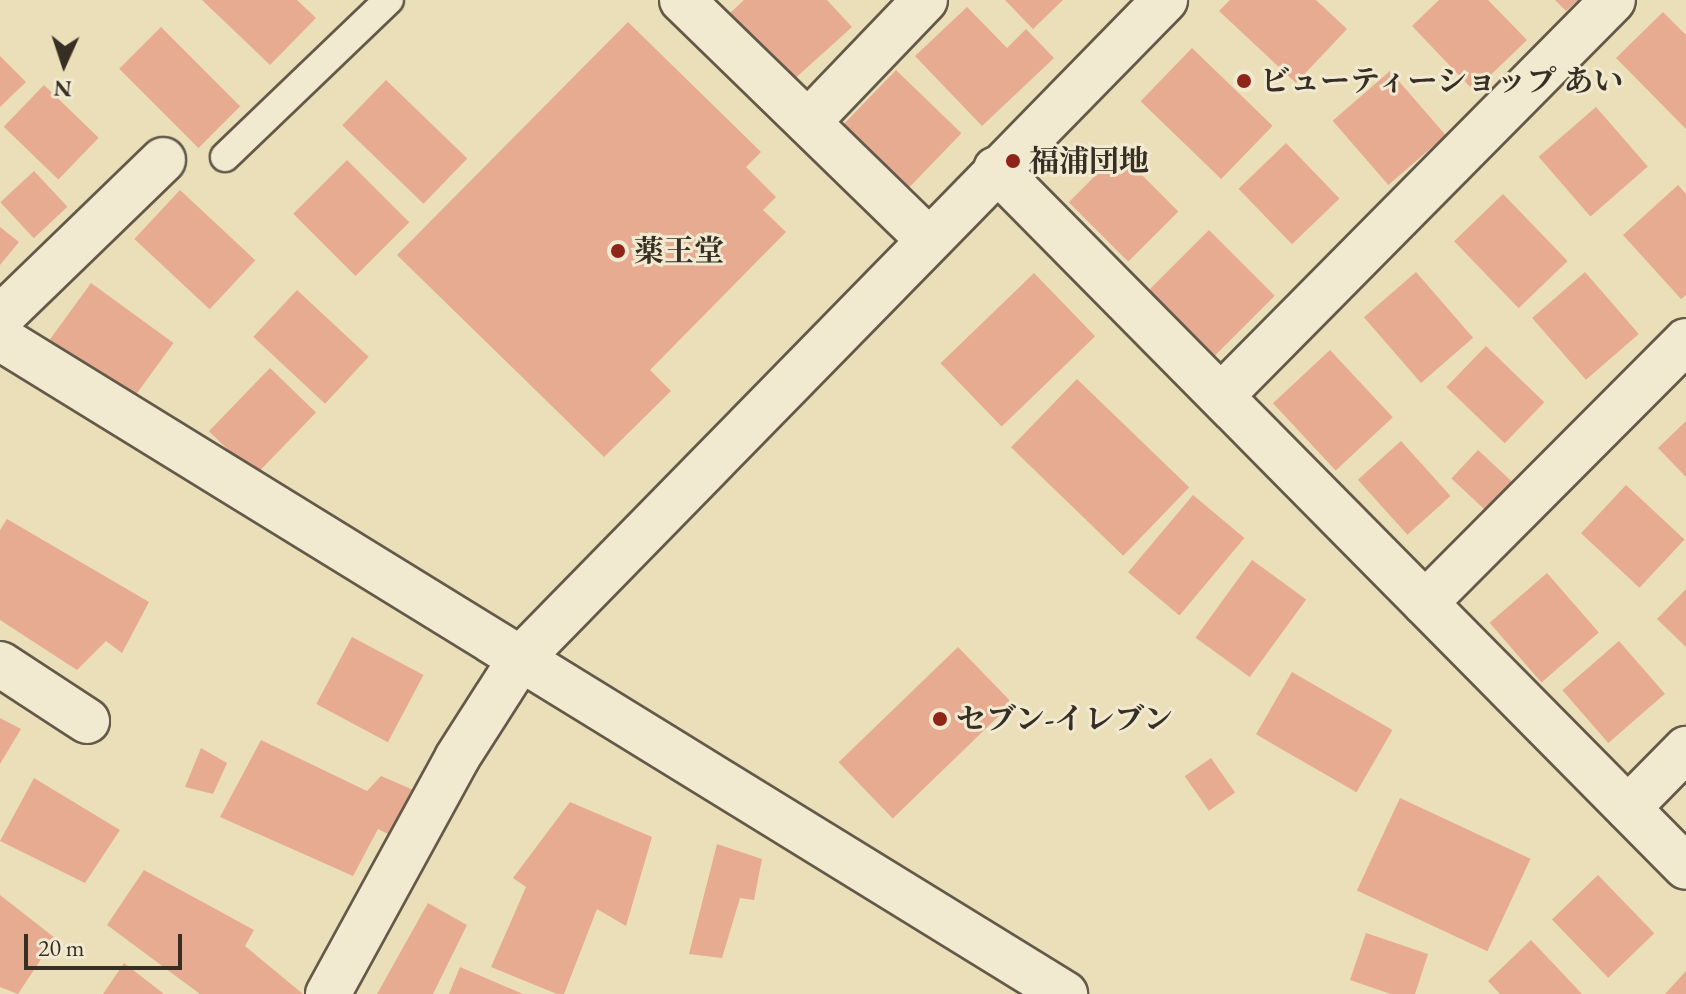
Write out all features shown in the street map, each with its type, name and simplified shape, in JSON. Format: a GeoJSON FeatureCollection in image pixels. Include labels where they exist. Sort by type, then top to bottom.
{"type":"FeatureCollection","features":[{"type":"Feature","properties":{"kind":"street"},"geometry":{"type":"LineString","coordinates":[[682,0],[927,238]]}},
{"type":"Feature","properties":{"kind":"street"},"geometry":{"type":"LineString","coordinates":[[808,122],[925,0]]}},
{"type":"Feature","properties":{"kind":"street"},"geometry":{"type":"LineString","coordinates":[[328,994],[457,758],[521,658],[927,238],[1165,0]]}},
{"type":"Feature","properties":{"kind":"street"},"geometry":{"type":"LineString","coordinates":[[1221,396],[1613,0]]}},
{"type":"Feature","properties":{"kind":"street"},"geometry":{"type":"LineString","coordinates":[[0,318],[163,160]]}},
{"type":"Feature","properties":{"kind":"street"},"geometry":{"type":"LineString","coordinates":[[996,169],[1686,867]]}},
{"type":"Feature","properties":{"kind":"street"},"geometry":{"type":"LineString","coordinates":[[0,338],[1065,994]]}},
{"type":"Feature","properties":{"kind":"street"},"geometry":{"type":"LineString","coordinates":[[1425,603],[1686,341]]}},
{"type":"Feature","properties":{"kind":"street"},"geometry":{"type":"LineString","coordinates":[[0,664],[87,721]]}},
{"type":"Feature","properties":{"kind":"street"},"geometry":{"type":"LineString","coordinates":[[1628,808],[1686,749]]}},
{"type":"Feature","properties":{"kind":"lane"},"geometry":{"type":"LineString","coordinates":[[225,157],[389,0]]}},
{"type":"Feature","properties":{"kind":"building"},"geometry":{"type":"Polygon","coordinates":[[[202,0],[297,0],[316,18],[270,65],[202,0]]]}},
{"type":"Feature","properties":{"kind":"building"},"geometry":{"type":"Polygon","coordinates":[[[744,0],[827,0],[852,27],[791,82],[729,14],[744,0]]]}},
{"type":"Feature","properties":{"kind":"building"},"geometry":{"type":"Polygon","coordinates":[[[1005,0],[1063,0],[1033,29],[1005,0]]]}},
{"type":"Feature","properties":{"kind":"building"},"geometry":{"type":"Polygon","coordinates":[[[1230,0],[1316,0],[1347,29],[1296,83],[1219,11],[1230,0]]]}},
{"type":"Feature","properties":{"kind":"building"},"geometry":{"type":"Polygon","coordinates":[[[1439,0],[1488,0],[1527,40],[1474,91],[1412,26],[1439,0]]]}},
{"type":"Feature","properties":{"kind":"building"},"geometry":{"type":"Polygon","coordinates":[[[1555,0],[1578,0],[1566,11],[1555,0]]]}},
{"type":"Feature","properties":{"kind":"building"},"geometry":{"type":"Polygon","coordinates":[[[967,7],[1007,48],[1026,29],[1054,58],[982,126],[915,56],[967,7]]]}},
{"type":"Feature","properties":{"kind":"building"},"geometry":{"type":"Polygon","coordinates":[[[1663,12],[1686,35],[1686,129],[1616,58],[1663,12]]]}},
{"type":"Feature","properties":{"kind":"building"},"geometry":{"type":"Polygon","coordinates":[[[628,22],[761,152],[746,167],[776,197],[763,210],[786,232],[650,370],[671,391],[604,457],[397,255],[628,22]]]}},
{"type":"Feature","properties":{"kind":"building"},"geometry":{"type":"Polygon","coordinates":[[[161,27],[240,106],[198,148],[119,69],[161,27]]]}},
{"type":"Feature","properties":{"kind":"building"},"geometry":{"type":"Polygon","coordinates":[[[1192,48],[1273,126],[1221,179],[1141,101],[1192,48]]]}},
{"type":"Feature","properties":{"kind":"building"},"geometry":{"type":"Polygon","coordinates":[[[0,56],[26,82],[0,107],[0,56]]]}},
{"type":"Feature","properties":{"kind":"building"},"geometry":{"type":"Polygon","coordinates":[[[896,70],[961,133],[904,193],[838,130],[896,70]]]}},
{"type":"Feature","properties":{"kind":"building"},"geometry":{"type":"Polygon","coordinates":[[[1390,71],[1446,135],[1388,185],[1333,121],[1390,71]]]}},
{"type":"Feature","properties":{"kind":"building"},"geometry":{"type":"Polygon","coordinates":[[[386,80],[467,158],[424,204],[342,125],[386,80]]]}},
{"type":"Feature","properties":{"kind":"building"},"geometry":{"type":"Polygon","coordinates":[[[44,85],[99,138],[58,180],[4,127],[44,85]]]}},
{"type":"Feature","properties":{"kind":"building"},"geometry":{"type":"Polygon","coordinates":[[[1596,107],[1648,167],[1590,216],[1539,157],[1596,107]]]}},
{"type":"Feature","properties":{"kind":"building"},"geometry":{"type":"Polygon","coordinates":[[[1286,143],[1339,198],[1292,244],[1239,189],[1286,143]]]}},
{"type":"Feature","properties":{"kind":"building"},"geometry":{"type":"Polygon","coordinates":[[[1119,152],[1178,211],[1128,262],[1069,202],[1119,152]]]}},
{"type":"Feature","properties":{"kind":"building"},"geometry":{"type":"Polygon","coordinates":[[[347,160],[409,222],[355,276],[293,214],[347,160]]]}},
{"type":"Feature","properties":{"kind":"building"},"geometry":{"type":"Polygon","coordinates":[[[34,171],[67,207],[34,238],[0,202],[34,171]]]}},
{"type":"Feature","properties":{"kind":"building"},"geometry":{"type":"Polygon","coordinates":[[[1678,185],[1686,194],[1686,295],[1681,299],[1623,235],[1678,185]]]}},
{"type":"Feature","properties":{"kind":"building"},"geometry":{"type":"Polygon","coordinates":[[[180,190],[255,260],[210,309],[134,239],[180,190]]]}},
{"type":"Feature","properties":{"kind":"building"},"geometry":{"type":"Polygon","coordinates":[[[1503,194],[1568,261],[1519,308],[1454,241],[1503,194]]]}},
{"type":"Feature","properties":{"kind":"building"},"geometry":{"type":"Polygon","coordinates":[[[0,227],[19,242],[0,265],[0,227]]]}},
{"type":"Feature","properties":{"kind":"building"},"geometry":{"type":"Polygon","coordinates":[[[1209,230],[1275,296],[1213,358],[1147,292],[1209,230]]]}},
{"type":"Feature","properties":{"kind":"building"},"geometry":{"type":"Polygon","coordinates":[[[1416,272],[1473,338],[1421,383],[1364,317],[1416,272]]]}},
{"type":"Feature","properties":{"kind":"building"},"geometry":{"type":"Polygon","coordinates":[[[1585,272],[1639,334],[1586,380],[1532,318],[1585,272]]]}},
{"type":"Feature","properties":{"kind":"building"},"geometry":{"type":"Polygon","coordinates":[[[1034,273],[1095,336],[1002,427],[940,363],[1034,273]]]}},
{"type":"Feature","properties":{"kind":"building"},"geometry":{"type":"Polygon","coordinates":[[[91,283],[174,343],[131,402],[48,342],[91,283]]]}},
{"type":"Feature","properties":{"kind":"building"},"geometry":{"type":"Polygon","coordinates":[[[297,290],[369,357],[325,404],[253,337],[297,290]]]}},
{"type":"Feature","properties":{"kind":"building"},"geometry":{"type":"Polygon","coordinates":[[[1486,346],[1544,402],[1505,443],[1446,387],[1486,346]]]}},
{"type":"Feature","properties":{"kind":"building"},"geometry":{"type":"Polygon","coordinates":[[[1330,350],[1393,417],[1336,470],[1273,403],[1330,350]]]}},
{"type":"Feature","properties":{"kind":"building"},"geometry":{"type":"Polygon","coordinates":[[[270,368],[316,412],[255,476],[209,431],[270,368]]]}},
{"type":"Feature","properties":{"kind":"building"},"geometry":{"type":"Polygon","coordinates":[[[1077,379],[1189,487],[1123,556],[1011,447],[1077,379]]]}},
{"type":"Feature","properties":{"kind":"building"},"geometry":{"type":"Polygon","coordinates":[[[1686,421],[1686,477],[1658,448],[1686,421]]]}},
{"type":"Feature","properties":{"kind":"building"},"geometry":{"type":"Polygon","coordinates":[[[1401,441],[1451,496],[1407,535],[1358,480],[1401,441]]]}},
{"type":"Feature","properties":{"kind":"building"},"geometry":{"type":"Polygon","coordinates":[[[1478,450],[1515,484],[1488,513],[1451,479],[1478,450]]]}},
{"type":"Feature","properties":{"kind":"building"},"geometry":{"type":"Polygon","coordinates":[[[1626,485],[1685,540],[1639,588],[1581,533],[1626,485]]]}},
{"type":"Feature","properties":{"kind":"building"},"geometry":{"type":"Polygon","coordinates":[[[1193,495],[1244,538],[1179,615],[1128,572],[1193,495]]]}},
{"type":"Feature","properties":{"kind":"building"},"geometry":{"type":"Polygon","coordinates":[[[7,519],[149,602],[122,653],[106,641],[77,670],[0,620],[0,530],[7,519]]]}},
{"type":"Feature","properties":{"kind":"building"},"geometry":{"type":"Polygon","coordinates":[[[1252,560],[1306,599],[1250,677],[1196,638],[1252,560]]]}},
{"type":"Feature","properties":{"kind":"building"},"geometry":{"type":"Polygon","coordinates":[[[1547,573],[1599,633],[1541,682],[1490,623],[1547,573]]]}},
{"type":"Feature","properties":{"kind":"building"},"geometry":{"type":"Polygon","coordinates":[[[1686,589],[1686,647],[1657,619],[1686,589]]]}},
{"type":"Feature","properties":{"kind":"building"},"geometry":{"type":"Polygon","coordinates":[[[352,637],[424,675],[388,742],[316,704],[352,637]]]}},
{"type":"Feature","properties":{"kind":"building"},"geometry":{"type":"Polygon","coordinates":[[[1619,641],[1665,694],[1608,743],[1562,690],[1619,641]]]}},
{"type":"Feature","properties":{"kind":"building"},"geometry":{"type":"Polygon","coordinates":[[[958,647],[1012,703],[893,818],[839,762],[958,647]]]}},
{"type":"Feature","properties":{"kind":"building"},"geometry":{"type":"Polygon","coordinates":[[[1292,672],[1392,730],[1356,792],[1256,734],[1292,672]]]}},
{"type":"Feature","properties":{"kind":"building"},"geometry":{"type":"Polygon","coordinates":[[[0,718],[21,729],[0,764],[0,718]]]}},
{"type":"Feature","properties":{"kind":"building"},"geometry":{"type":"Polygon","coordinates":[[[261,740],[367,791],[381,776],[418,792],[398,839],[378,829],[353,876],[220,817],[261,740]]]}},
{"type":"Feature","properties":{"kind":"building"},"geometry":{"type":"Polygon","coordinates":[[[201,748],[227,763],[213,794],[185,787],[201,748]]]}},
{"type":"Feature","properties":{"kind":"building"},"geometry":{"type":"Polygon","coordinates":[[[1211,758],[1235,792],[1209,811],[1185,776],[1211,758]]]}},
{"type":"Feature","properties":{"kind":"building"},"geometry":{"type":"Polygon","coordinates":[[[34,778],[120,830],[85,883],[0,841],[34,778]]]}},
{"type":"Feature","properties":{"kind":"building"},"geometry":{"type":"Polygon","coordinates":[[[1400,798],[1531,859],[1487,951],[1357,890],[1400,798]]]}},
{"type":"Feature","properties":{"kind":"building"},"geometry":{"type":"Polygon","coordinates":[[[570,802],[652,837],[626,926],[597,909],[564,994],[557,994],[491,967],[526,887],[513,878],[570,802]]]}},
{"type":"Feature","properties":{"kind":"building"},"geometry":{"type":"Polygon","coordinates":[[[717,844],[762,859],[754,900],[740,898],[722,958],[689,954],[717,844]]]}},
{"type":"Feature","properties":{"kind":"building"},"geometry":{"type":"Polygon","coordinates":[[[144,870],[254,930],[245,946],[303,994],[200,994],[107,925],[144,870]]]}},
{"type":"Feature","properties":{"kind":"building"},"geometry":{"type":"Polygon","coordinates":[[[1598,875],[1654,933],[1608,978],[1552,919],[1598,875]]]}},
{"type":"Feature","properties":{"kind":"building"},"geometry":{"type":"Polygon","coordinates":[[[0,895],[55,938],[18,994],[0,987],[0,895]]]}},
{"type":"Feature","properties":{"kind":"building"},"geometry":{"type":"Polygon","coordinates":[[[428,903],[467,925],[433,994],[377,994],[428,903]]]}},
{"type":"Feature","properties":{"kind":"building"},"geometry":{"type":"Polygon","coordinates":[[[1366,933],[1428,954],[1415,994],[1391,994],[1350,980],[1366,933]]]}},
{"type":"Feature","properties":{"kind":"building"},"geometry":{"type":"Polygon","coordinates":[[[1531,940],[1582,994],[1500,994],[1488,981],[1531,940]]]}},
{"type":"Feature","properties":{"kind":"building"},"geometry":{"type":"Polygon","coordinates":[[[124,963],[164,994],[103,994],[124,963]]]}},
{"type":"Feature","properties":{"kind":"building"},"geometry":{"type":"Polygon","coordinates":[[[460,967],[523,994],[449,994],[460,967]]]}},
{"type":"Feature","properties":{"kind":"building"},"geometry":{"type":"Polygon","coordinates":[[[1686,971],[1686,994],[1665,994],[1686,971]]]}},
{"type":"Feature","properties":{"kind":"place","name":"ビューティーショップ あい"},"geometry":{"type":"Point","coordinates":[1244,81]}},
{"type":"Feature","properties":{"kind":"place","name":"福浦団地"},"geometry":{"type":"Point","coordinates":[1013,161]}},
{"type":"Feature","properties":{"kind":"place","name":"薬王堂"},"geometry":{"type":"Point","coordinates":[618,251]}},
{"type":"Feature","properties":{"kind":"place","name":"セブン-イレブン"},"geometry":{"type":"Point","coordinates":[940,719]}}]}
